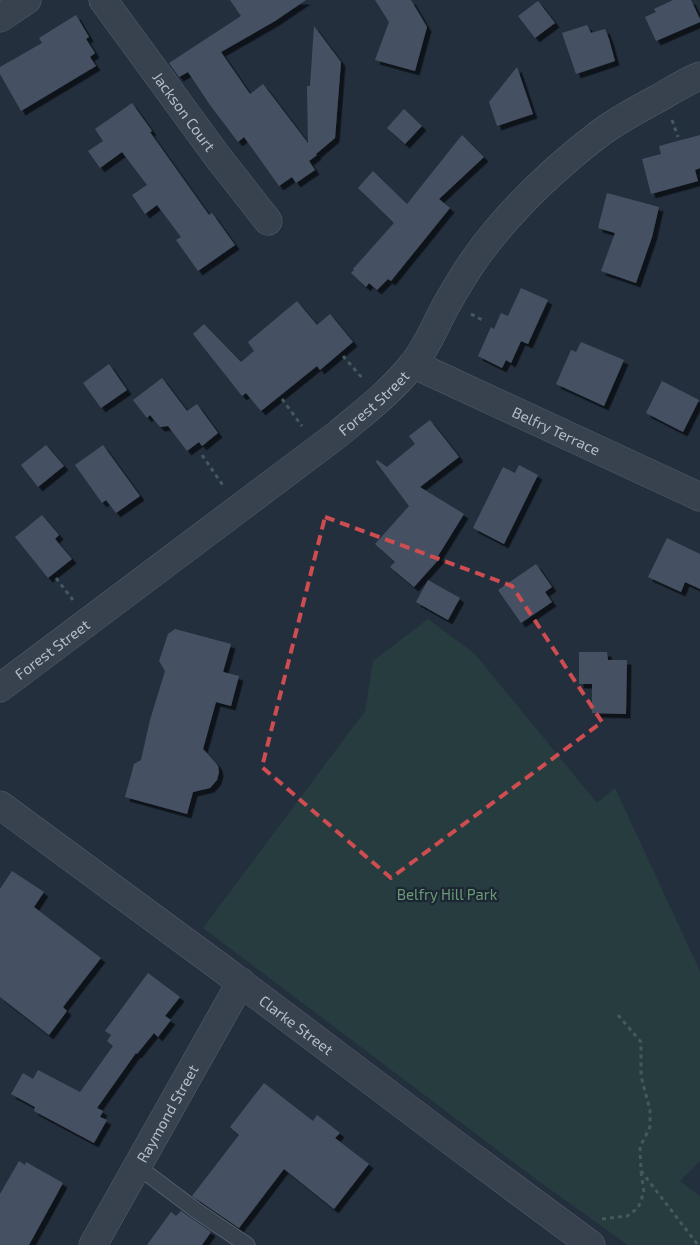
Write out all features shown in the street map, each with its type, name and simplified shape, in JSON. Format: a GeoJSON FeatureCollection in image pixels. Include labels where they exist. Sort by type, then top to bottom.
{"type":"FeatureCollection","features":[{"type":"Feature","properties":{"kind":"street"},"geometry":{"type":"LineString","coordinates":[[0,18],[27,0]]}},
{"type":"Feature","properties":{"kind":"street","name":"Jackson Court"},"geometry":{"type":"LineString","coordinates":[[103,0],[211,148],[268,221]]}},
{"type":"Feature","properties":{"kind":"street","name":"Forest Street"},"geometry":{"type":"LineString","coordinates":[[0,688],[338,434],[387,391],[413,364],[474,260],[521,203],[599,134],[642,107],[700,76]]}},
{"type":"Feature","properties":{"kind":"street","name":"Belfry Terrace"},"geometry":{"type":"LineString","coordinates":[[413,364],[700,496]]}},
{"type":"Feature","properties":{"kind":"street","name":"Clarke Street"},"geometry":{"type":"LineString","coordinates":[[0,805],[240,982],[572,1232]]}},
{"type":"Feature","properties":{"kind":"street","name":"Raymond Street"},"geometry":{"type":"LineString","coordinates":[[93,1245],[240,982]]}},
{"type":"Feature","properties":{"kind":"lane"},"geometry":{"type":"LineString","coordinates":[[137,1166],[197,1211],[247,1245]]}},
{"type":"Feature","properties":{"kind":"path"},"geometry":{"type":"LineString","coordinates":[[671,117],[678,137]]}},
{"type":"Feature","properties":{"kind":"path"},"geometry":{"type":"LineString","coordinates":[[466,312],[484,321]]}},
{"type":"Feature","properties":{"kind":"path"},"geometry":{"type":"LineString","coordinates":[[343,356],[365,381]]}},
{"type":"Feature","properties":{"kind":"path"},"geometry":{"type":"LineString","coordinates":[[282,399],[306,431]]}},
{"type":"Feature","properties":{"kind":"path"},"geometry":{"type":"LineString","coordinates":[[202,454],[228,491]]}},
{"type":"Feature","properties":{"kind":"path"},"geometry":{"type":"LineString","coordinates":[[56,578],[77,607]]}},
{"type":"Feature","properties":{"kind":"path"},"geometry":{"type":"LineString","coordinates":[[572,1232],[590,1221],[627,1216],[638,1208],[644,1192],[640,1147],[650,1127],[650,1110],[641,1076],[641,1042],[618,1015]]}},
{"type":"Feature","properties":{"kind":"path"},"geometry":{"type":"LineString","coordinates":[[641,1171],[698,1245]]}},
{"type":"Feature","properties":{"kind":"highlighted area"},"geometry":{"type":"Polygon","coordinates":[[[325,517],[512,586],[602,722],[391,878],[262,767],[325,517]]]}},
{"type":"Feature","properties":{"kind":"green space","name":"Belfry Hill Park"},"geometry":{"type":"Polygon","coordinates":[[[428,619],[475,654],[597,803],[615,788],[699,969],[700,1161],[680,1181],[700,1196],[700,1245],[628,1245],[540,1182],[203,928],[365,711],[373,661],[428,619]]]}},
{"type":"Feature","properties":{"kind":"building"},"geometry":{"type":"Polygon","coordinates":[[[230,0],[306,0],[275,21],[221,52],[250,94],[263,84],[308,143],[307,86],[310,86],[314,26],[341,62],[335,138],[309,161],[315,170],[296,183],[292,177],[279,186],[244,137],[238,142],[188,72],[179,77],[169,63],[241,16],[230,0]]]}},
{"type":"Feature","properties":{"kind":"building"},"geometry":{"type":"Polygon","coordinates":[[[375,0],[411,0],[427,27],[415,71],[375,60],[389,22],[375,0]]]}},
{"type":"Feature","properties":{"kind":"building"},"geometry":{"type":"Polygon","coordinates":[[[673,0],[691,0],[700,22],[656,41],[645,17],[656,12],[654,9],[673,0]]]}},
{"type":"Feature","properties":{"kind":"building"},"geometry":{"type":"Polygon","coordinates":[[[538,1],[555,23],[535,38],[518,16],[538,1]]]}},
{"type":"Feature","properties":{"kind":"building"},"geometry":{"type":"Polygon","coordinates":[[[76,15],[89,37],[86,39],[95,53],[90,57],[96,66],[21,111],[0,74],[0,67],[42,43],[39,38],[76,15]]]}},
{"type":"Feature","properties":{"kind":"building"},"geometry":{"type":"Polygon","coordinates":[[[587,25],[591,33],[605,29],[615,61],[576,74],[562,33],[587,25]]]}},
{"type":"Feature","properties":{"kind":"building"},"geometry":{"type":"Polygon","coordinates":[[[517,67],[533,114],[497,126],[489,102],[517,67]]]}},
{"type":"Feature","properties":{"kind":"building"},"geometry":{"type":"Polygon","coordinates":[[[132,103],[152,131],[150,132],[209,215],[212,213],[235,245],[198,271],[176,240],[181,237],[157,205],[145,214],[132,195],[147,185],[122,152],[100,168],[88,151],[103,141],[95,129],[132,103]]]}},
{"type":"Feature","properties":{"kind":"building"},"geometry":{"type":"Polygon","coordinates":[[[404,109],[422,126],[405,144],[387,128],[404,109]]]}},
{"type":"Feature","properties":{"kind":"building"},"geometry":{"type":"Polygon","coordinates":[[[462,135],[484,157],[439,199],[450,208],[391,281],[388,279],[377,290],[369,283],[366,287],[351,273],[394,223],[358,188],[373,171],[407,204],[462,135]]]}},
{"type":"Feature","properties":{"kind":"building"},"geometry":{"type":"Polygon","coordinates":[[[700,135],[700,168],[695,170],[698,181],[651,194],[642,159],[661,154],[659,146],[700,135]]]}},
{"type":"Feature","properties":{"kind":"building"},"geometry":{"type":"Polygon","coordinates":[[[607,193],[659,207],[652,237],[636,283],[601,271],[615,233],[598,228],[607,193]]]}},
{"type":"Feature","properties":{"kind":"building"},"geometry":{"type":"Polygon","coordinates":[[[521,288],[548,300],[528,344],[521,341],[511,363],[506,360],[502,368],[478,356],[491,327],[494,329],[501,313],[508,316],[521,288]]]}},
{"type":"Feature","properties":{"kind":"building"},"geometry":{"type":"Polygon","coordinates":[[[297,301],[317,325],[330,314],[353,342],[320,370],[317,366],[261,411],[246,393],[242,396],[193,334],[204,324],[241,362],[254,351],[248,342],[297,301]]]}},
{"type":"Feature","properties":{"kind":"building"},"geometry":{"type":"Polygon","coordinates":[[[581,342],[624,360],[604,406],[556,384],[571,350],[576,352],[581,342]]]}},
{"type":"Feature","properties":{"kind":"building"},"geometry":{"type":"Polygon","coordinates":[[[109,364],[127,390],[101,408],[83,383],[109,364]]]}},
{"type":"Feature","properties":{"kind":"building"},"geometry":{"type":"Polygon","coordinates":[[[162,378],[187,411],[197,404],[218,433],[202,446],[199,442],[187,451],[168,426],[160,427],[150,415],[147,418],[133,400],[162,378]]]}},
{"type":"Feature","properties":{"kind":"building"},"geometry":{"type":"Polygon","coordinates":[[[662,381],[699,400],[683,432],[646,413],[662,381]]]}},
{"type":"Feature","properties":{"kind":"building"},"geometry":{"type":"Polygon","coordinates":[[[430,420],[459,457],[420,487],[464,514],[438,556],[440,558],[414,587],[390,567],[395,562],[375,544],[409,506],[376,462],[377,460],[387,467],[415,444],[409,436],[430,420]]]}},
{"type":"Feature","properties":{"kind":"building"},"geometry":{"type":"Polygon","coordinates":[[[46,445],[64,466],[38,487],[21,465],[46,445]]]}},
{"type":"Feature","properties":{"kind":"building"},"geometry":{"type":"Polygon","coordinates":[[[103,445],[140,496],[116,513],[106,500],[102,503],[75,465],[103,445]]]}},
{"type":"Feature","properties":{"kind":"building"},"geometry":{"type":"Polygon","coordinates":[[[519,465],[538,475],[504,544],[473,528],[503,467],[515,473],[519,465]]]}},
{"type":"Feature","properties":{"kind":"building"},"geometry":{"type":"Polygon","coordinates":[[[42,515],[59,535],[55,539],[72,559],[48,578],[15,537],[42,515]]]}},
{"type":"Feature","properties":{"kind":"building"},"geometry":{"type":"Polygon","coordinates":[[[667,538],[700,554],[700,589],[685,582],[681,592],[648,577],[667,538]]]}},
{"type":"Feature","properties":{"kind":"building"},"geometry":{"type":"Polygon","coordinates":[[[536,564],[552,587],[545,592],[552,602],[521,623],[498,590],[536,564]]]}},
{"type":"Feature","properties":{"kind":"building"},"geometry":{"type":"Polygon","coordinates":[[[428,580],[460,598],[448,620],[416,602],[428,580]]]}},
{"type":"Feature","properties":{"kind":"building"},"geometry":{"type":"Polygon","coordinates":[[[175,629],[231,644],[223,672],[239,676],[231,706],[216,702],[203,749],[218,766],[217,780],[210,788],[193,792],[187,814],[125,797],[134,764],[141,760],[150,720],[165,671],[159,661],[168,634],[175,629]]]}},
{"type":"Feature","properties":{"kind":"building"},"geometry":{"type":"Polygon","coordinates":[[[579,652],[607,652],[608,660],[627,660],[626,714],[592,713],[592,684],[579,684],[579,652]]]}},
{"type":"Feature","properties":{"kind":"building"},"geometry":{"type":"Polygon","coordinates":[[[12,871],[44,892],[34,907],[101,958],[63,1007],[67,1011],[49,1035],[0,997],[0,889],[12,871]]]}},
{"type":"Feature","properties":{"kind":"building"},"geometry":{"type":"Polygon","coordinates":[[[148,973],[180,997],[165,1016],[171,1020],[158,1037],[154,1033],[136,1053],[97,1108],[103,1111],[100,1117],[107,1120],[94,1143],[34,1111],[35,1107],[11,1094],[23,1073],[33,1079],[38,1070],[80,1092],[113,1046],[107,1041],[111,1035],[105,1031],[148,973]]]}},
{"type":"Feature","properties":{"kind":"building"},"geometry":{"type":"Polygon","coordinates":[[[264,1083],[313,1121],[317,1115],[340,1133],[335,1138],[369,1164],[334,1209],[284,1169],[239,1228],[192,1196],[239,1135],[230,1127],[264,1083]]]}},
{"type":"Feature","properties":{"kind":"building"},"geometry":{"type":"Polygon","coordinates":[[[19,1161],[25,1165],[26,1162],[63,1183],[29,1245],[0,1245],[0,1194],[19,1161]]]}},
{"type":"Feature","properties":{"kind":"building"},"geometry":{"type":"Polygon","coordinates":[[[181,1211],[211,1232],[202,1245],[147,1245],[171,1212],[176,1216],[181,1211]]]}}]}
